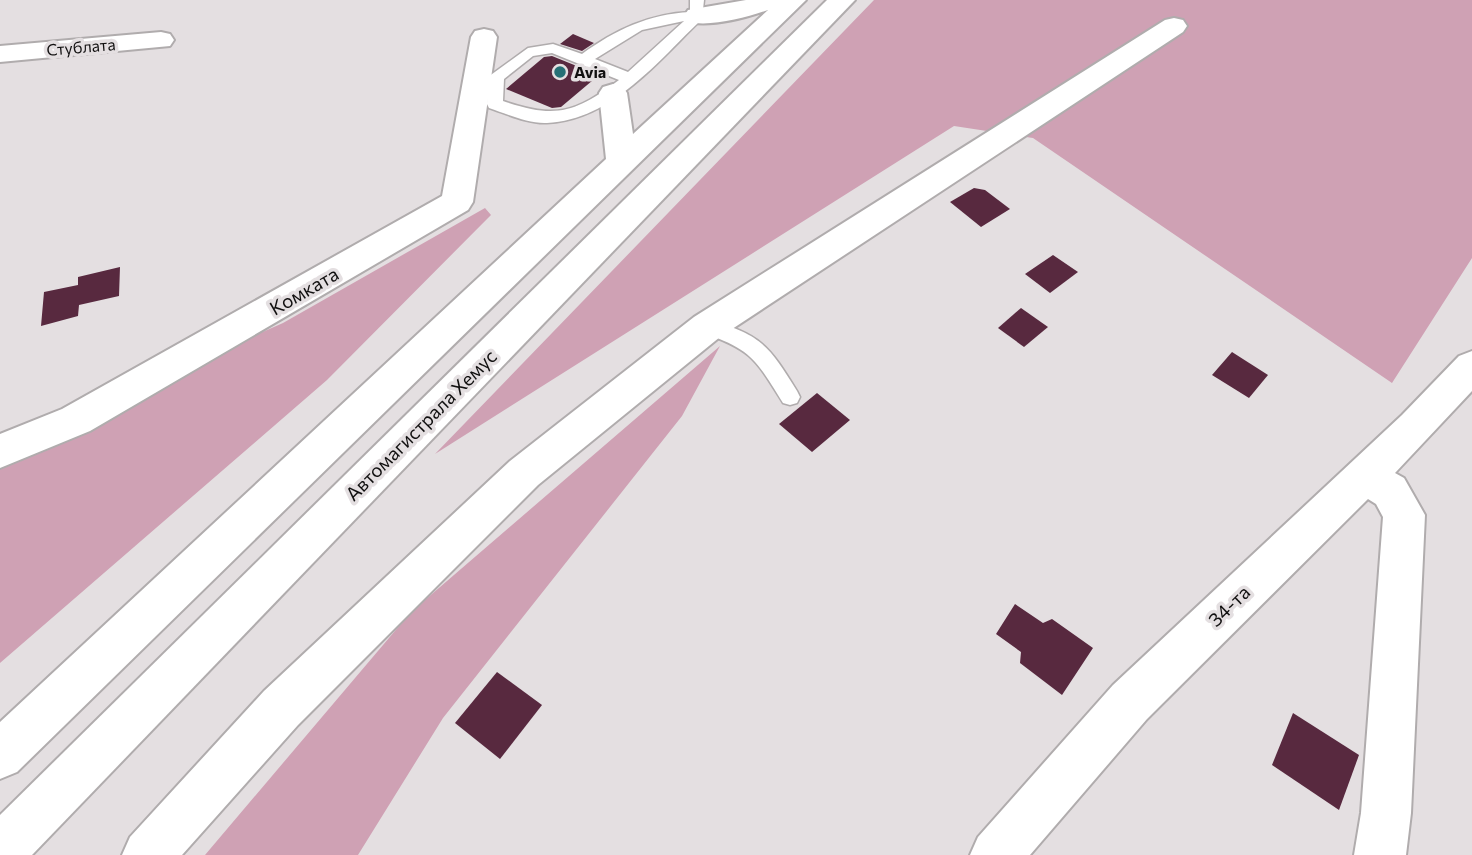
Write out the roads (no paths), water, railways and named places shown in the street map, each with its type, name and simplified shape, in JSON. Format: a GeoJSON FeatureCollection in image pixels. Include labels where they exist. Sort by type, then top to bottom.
{"type":"FeatureCollection","features":[{"type":"Feature","properties":{"kind":"main road"},"geometry":{"type":"LineString","coordinates":[[697,8],[746,9],[771,0]]}},
{"type":"Feature","properties":{"kind":"main road"},"geometry":{"type":"LineString","coordinates":[[0,755],[793,0]]}},
{"type":"Feature","properties":{"kind":"main road","name":"Автомагистрала Хемус"},"geometry":{"type":"LineString","coordinates":[[0,851],[842,0]]}},
{"type":"Feature","properties":{"kind":"main road"},"geometry":{"type":"LineString","coordinates":[[148,855],[281,708],[524,473],[707,327],[1174,26]]}},
{"type":"Feature","properties":{"kind":"main road","name":"Комката"},"geometry":{"type":"LineString","coordinates":[[0,451],[76,420],[457,202],[484,105],[484,37]]}},
{"type":"Feature","properties":{"kind":"main road","name":"Стублата"},"geometry":{"type":"LineString","coordinates":[[0,54],[161,40]]}},
{"type":"Feature","properties":{"kind":"main road"},"geometry":{"type":"LineString","coordinates":[[621,86],[622,162]]}},
{"type":"Feature","properties":{"kind":"main road","name":"34-та"},"geometry":{"type":"LineString","coordinates":[[996,855],[1130,702],[1416,427],[1472,366]]}},
{"type":"Feature","properties":{"kind":"main road"},"geometry":{"type":"LineString","coordinates":[[1366,476],[1390,491],[1404,515],[1386,813],[1380,855]]}},
{"type":"Feature","properties":{"kind":"lane"},"geometry":{"type":"LineString","coordinates":[[584,60],[610,40],[634,27],[697,8]]}},
{"type":"Feature","properties":{"kind":"lane"},"geometry":{"type":"LineString","coordinates":[[621,86],[584,60],[553,48],[528,52],[496,77],[484,105],[545,118],[566,116],[621,86],[697,8]]}},
{"type":"Feature","properties":{"kind":"lane"},"geometry":{"type":"LineString","coordinates":[[707,327],[739,335],[758,346],[790,397]]}},
{"type":"Feature","properties":{"kind":"place","name":"Avia"},"geometry":{"type":"Point","coordinates":[560,72]}}]}
